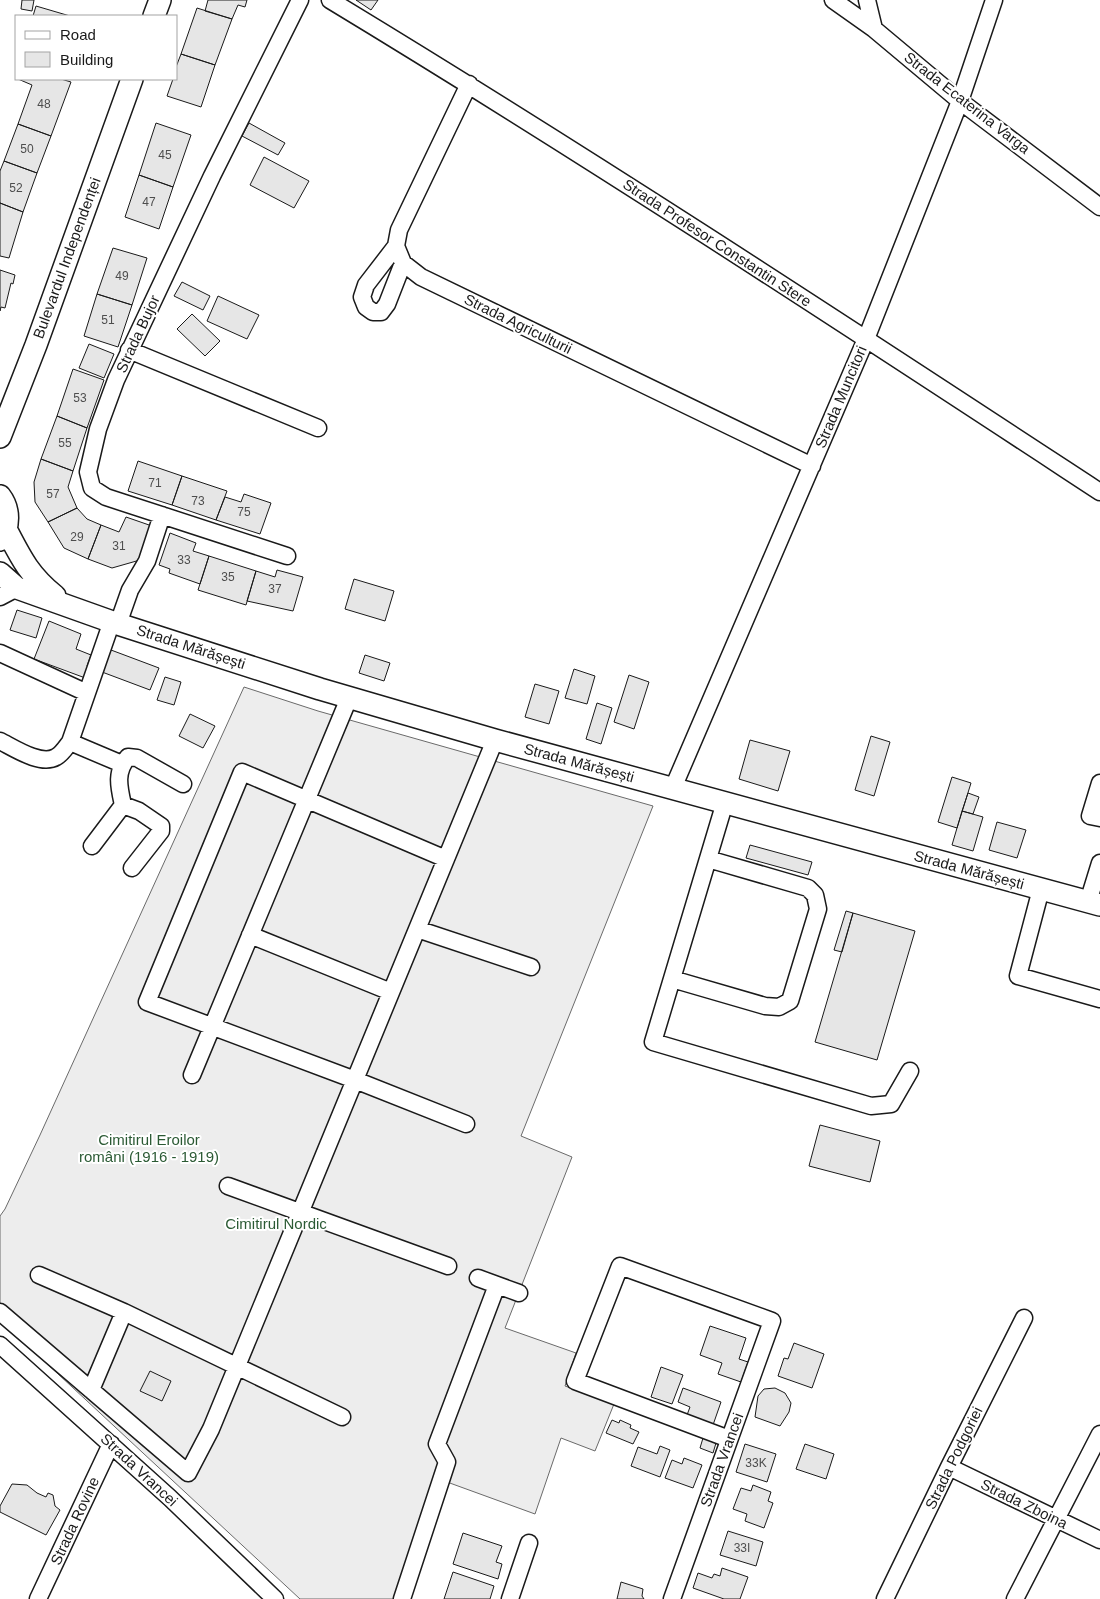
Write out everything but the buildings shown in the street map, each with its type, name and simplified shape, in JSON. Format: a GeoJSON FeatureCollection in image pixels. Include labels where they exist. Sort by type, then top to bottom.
{"type":"FeatureCollection","features":[{"type":"Feature","properties":{"kind":"main road"},"geometry":{"type":"LineString","coordinates":[[154,15],[160,0]]}},
{"type":"Feature","properties":{"kind":"main road","name":"Bulevardul Independenței"},"geometry":{"type":"LineString","coordinates":[[0,437],[36,345],[132,80]]}},
{"type":"Feature","properties":{"kind":"main road"},"geometry":{"type":"LineString","coordinates":[[0,496],[7,510],[3,534]]}},
{"type":"Feature","properties":{"kind":"main road","name":"Strada Mărășești"},"geometry":{"type":"LineString","coordinates":[[3,534],[39,583],[63,603]]}},
{"type":"Feature","properties":{"kind":"main road","name":"Strada Mărășești"},"geometry":{"type":"LineString","coordinates":[[0,573],[8,592],[63,603],[115,623],[349,698],[495,740],[1094,903]]}},
{"type":"Feature","properties":{"kind":"street","name":"Strada Bujor"},"geometry":{"type":"LineString","coordinates":[[287,556],[106,497],[92,488],[88,472],[98,429],[129,350],[212,176],[300,0]]}},
{"type":"Feature","properties":{"kind":"street","name":"Strada Profesor Constantin Stere"},"geometry":{"type":"LineString","coordinates":[[330,0],[468,84],[866,339],[1100,492]]}},
{"type":"Feature","properties":{"kind":"street","name":"Strada Ecaterina Varga"},"geometry":{"type":"LineString","coordinates":[[833,0],[874,29],[960,101],[1100,207]]}},
{"type":"Feature","properties":{"kind":"street"},"geometry":{"type":"LineString","coordinates":[[867,0],[874,29]]}},
{"type":"Feature","properties":{"kind":"street","name":"Strada Muncitori"},"geometry":{"type":"LineString","coordinates":[[673,788],[866,339],[960,101],[994,0]]}},
{"type":"Feature","properties":{"kind":"street"},"geometry":{"type":"LineString","coordinates":[[396,246],[403,263],[388,304],[381,312],[373,312],[366,307],[362,297],[366,285],[396,246],[399,230],[468,84]]}},
{"type":"Feature","properties":{"kind":"street","name":"Strada Agriculturii"},"geometry":{"type":"LineString","coordinates":[[403,263],[421,277],[812,466]]}},
{"type":"Feature","properties":{"kind":"street"},"geometry":{"type":"LineString","coordinates":[[129,350],[318,428]]}},
{"type":"Feature","properties":{"kind":"street"},"geometry":{"type":"LineString","coordinates":[[0,741],[27,755],[40,759],[52,759],[58,756],[70,742],[115,623],[130,590],[147,562],[162,515]]}},
{"type":"Feature","properties":{"kind":"street"},"geometry":{"type":"LineString","coordinates":[[0,653],[87,693]]}},
{"type":"Feature","properties":{"kind":"street"},"geometry":{"type":"LineString","coordinates":[[192,1075],[349,698]]}},
{"type":"Feature","properties":{"kind":"street"},"geometry":{"type":"LineString","coordinates":[[0,1312],[188,1473],[211,1429],[495,740]]}},
{"type":"Feature","properties":{"kind":"street"},"geometry":{"type":"LineString","coordinates":[[70,742],[122,764]]}},
{"type":"Feature","properties":{"kind":"street"},"geometry":{"type":"LineString","coordinates":[[92,846],[123,805],[118,781],[122,764],[128,757],[137,758],[183,784]]}},
{"type":"Feature","properties":{"kind":"street"},"geometry":{"type":"LineString","coordinates":[[446,859],[242,772],[147,1002],[466,1124]]}},
{"type":"Feature","properties":{"kind":"street"},"geometry":{"type":"LineString","coordinates":[[1100,783],[1090,816],[1100,818]]}},
{"type":"Feature","properties":{"kind":"street"},"geometry":{"type":"LineString","coordinates":[[725,802],[653,1042],[871,1106],[891,1104],[910,1071]]}},
{"type":"Feature","properties":{"kind":"street"},"geometry":{"type":"LineString","coordinates":[[123,805],[139,811],[161,826],[161,831],[132,868]]}},
{"type":"Feature","properties":{"kind":"street"},"geometry":{"type":"LineString","coordinates":[[672,979],[765,1006],[778,1007],[790,1001],[818,909],[815,895],[808,888],[708,859]]}},
{"type":"Feature","properties":{"kind":"street"},"geometry":{"type":"LineString","coordinates":[[1094,903],[1100,863]]}},
{"type":"Feature","properties":{"kind":"street"},"geometry":{"type":"LineString","coordinates":[[1041,889],[1018,976],[1100,999]]}},
{"type":"Feature","properties":{"kind":"street"},"geometry":{"type":"LineString","coordinates":[[417,929],[531,967]]}},
{"type":"Feature","properties":{"kind":"street"},"geometry":{"type":"LineString","coordinates":[[250,936],[392,992]]}},
{"type":"Feature","properties":{"kind":"street"},"geometry":{"type":"LineString","coordinates":[[228,1186],[448,1266]]}},
{"type":"Feature","properties":{"kind":"street","name":"Strada Vrancei"},"geometry":{"type":"LineString","coordinates":[[672,1599],[772,1321],[620,1266],[574,1381],[729,1439]]}},
{"type":"Feature","properties":{"kind":"street"},"geometry":{"type":"LineString","coordinates":[[39,1275],[124,1312],[342,1417]]}},
{"type":"Feature","properties":{"kind":"street"},"geometry":{"type":"LineString","coordinates":[[478,1278],[519,1293]]}},
{"type":"Feature","properties":{"kind":"street"},"geometry":{"type":"LineString","coordinates":[[402,1599],[447,1462],[437,1444],[497,1285]]}},
{"type":"Feature","properties":{"kind":"street"},"geometry":{"type":"LineString","coordinates":[[91,1390],[124,1312]]}},
{"type":"Feature","properties":{"kind":"street","name":"Strada Podgoriei"},"geometry":{"type":"LineString","coordinates":[[886,1599],[949,1467],[1024,1318]]}},
{"type":"Feature","properties":{"kind":"street","name":"Strada Vrancei"},"geometry":{"type":"LineString","coordinates":[[0,1345],[111,1444],[275,1599]]}},
{"type":"Feature","properties":{"kind":"street"},"geometry":{"type":"LineString","coordinates":[[1015,1599],[1100,1434]]}},
{"type":"Feature","properties":{"kind":"street","name":"Strada Rovine"},"geometry":{"type":"LineString","coordinates":[[38,1599],[111,1444]]}},
{"type":"Feature","properties":{"kind":"street","name":"Strada Zboina"},"geometry":{"type":"LineString","coordinates":[[949,1467],[1100,1540]]}},
{"type":"Feature","properties":{"kind":"street"},"geometry":{"type":"LineString","coordinates":[[510,1599],[529,1543]]}},
{"type":"Feature","properties":{"kind":"shaded area","name":"Cimitirul Nordic"},"geometry":{"type":"Polygon","coordinates":[[[244,687],[318,711],[653,806],[521,1136],[572,1157],[505,1328],[576,1353],[565,1386],[614,1404],[595,1451],[561,1438],[535,1514],[447,1482],[409,1599],[300,1599],[0,1320],[0,1216],[40,1135],[244,687]]]}},
{"type":"Feature","properties":{"kind":"park label","name":"Cimitirul Eroilor români (1916 - 1919)"},"geometry":{"type":"Point","coordinates":[149,1148]}}]}
